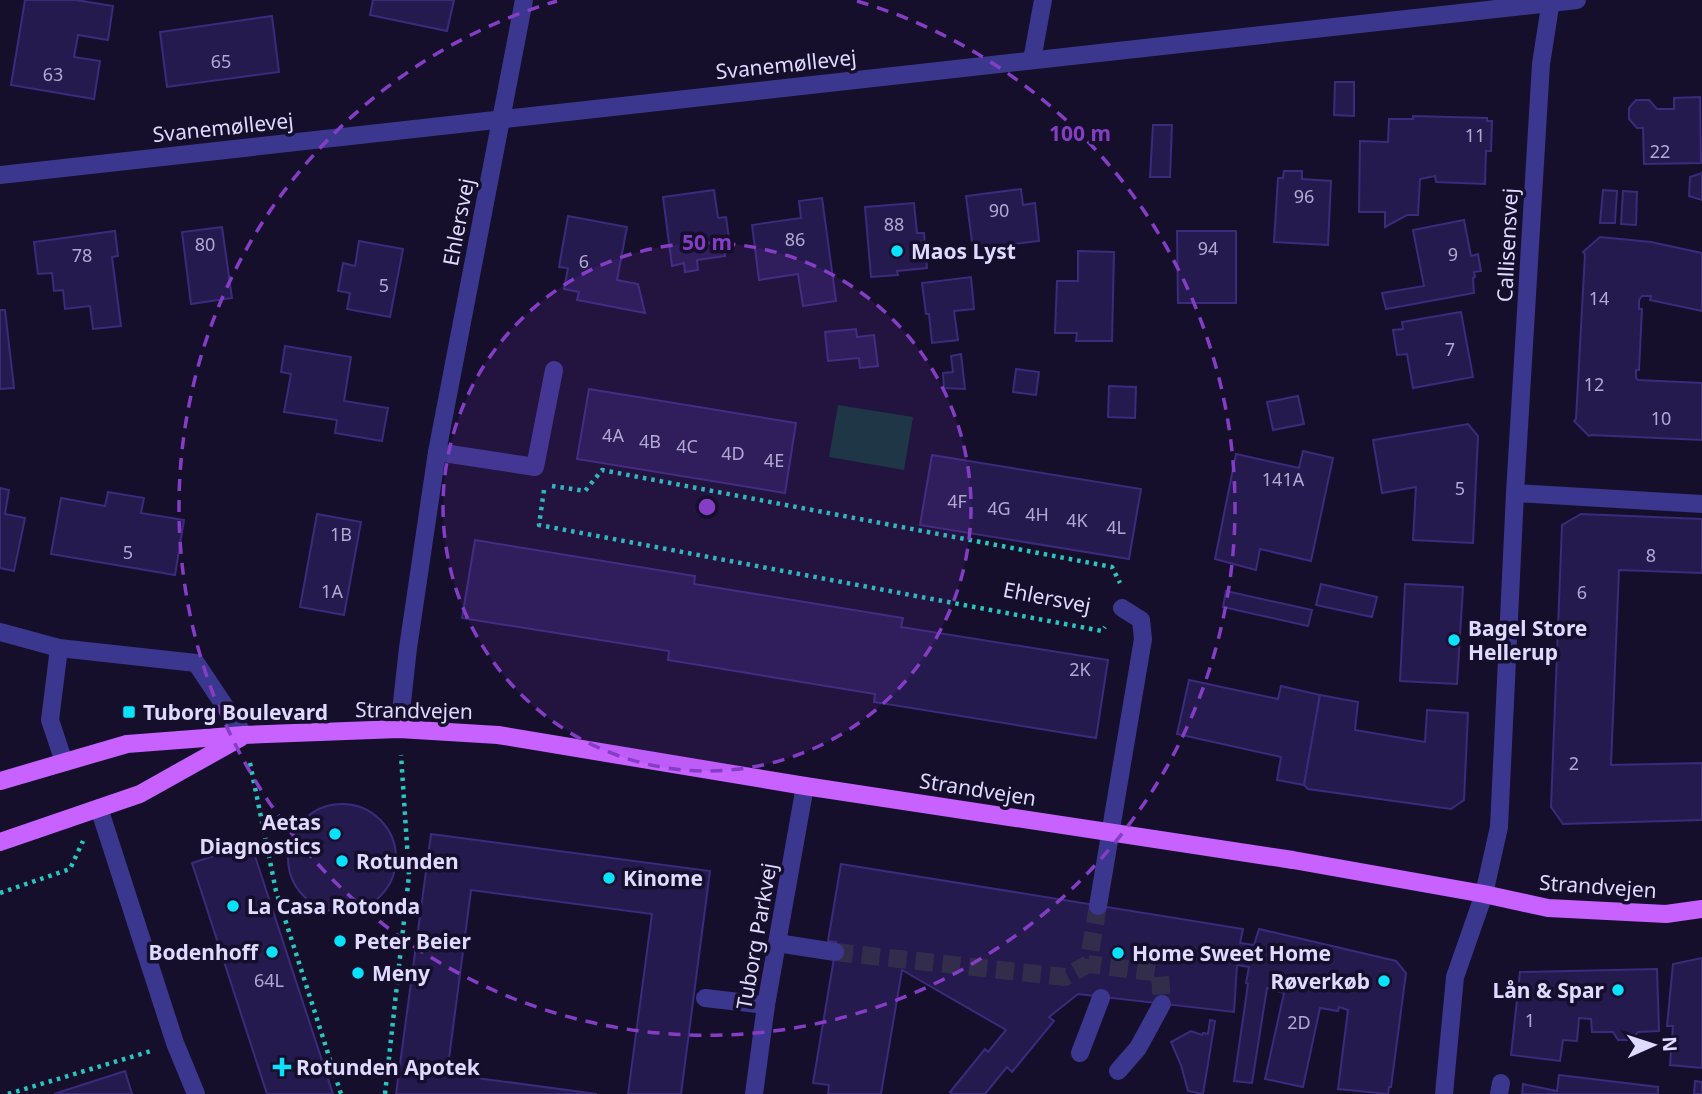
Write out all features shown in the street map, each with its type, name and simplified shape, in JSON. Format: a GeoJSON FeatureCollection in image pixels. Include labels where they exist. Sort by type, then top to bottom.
{"type":"FeatureCollection","features":[{"type":"Feature","properties":{"kind":"main road","name":"Strandvejen"},"geometry":{"type":"LineString","coordinates":[[0,781],[127,744],[244,735],[399,729],[498,734],[805,786],[1293,860],[1548,908],[1666,914],[1702,909]]}},
{"type":"Feature","properties":{"kind":"main road","name":"Strandvejen"},"geometry":{"type":"LineString","coordinates":[[0,842],[140,794],[244,735]]}},
{"type":"Feature","properties":{"kind":"street","name":"Ehlersvej"},"geometry":{"type":"LineString","coordinates":[[399,729],[437,452],[524,0]]}},
{"type":"Feature","properties":{"kind":"street"},"geometry":{"type":"LineString","coordinates":[[1032,60],[1044,0]]}},
{"type":"Feature","properties":{"kind":"street","name":"Svanemøllevej"},"geometry":{"type":"LineString","coordinates":[[0,175],[1577,0]]}},
{"type":"Feature","properties":{"kind":"street","name":"Callisensvej"},"geometry":{"type":"LineString","coordinates":[[1444,1094],[1455,977],[1484,894],[1499,827],[1515,493],[1541,64],[1551,1]]}},
{"type":"Feature","properties":{"kind":"street"},"geometry":{"type":"LineString","coordinates":[[437,452],[535,467],[554,370]]}},
{"type":"Feature","properties":{"kind":"street"},"geometry":{"type":"LineString","coordinates":[[1515,493],[1702,504]]}},
{"type":"Feature","properties":{"kind":"street"},"geometry":{"type":"LineString","coordinates":[[1098,906],[1143,639],[1141,620],[1122,608]]}},
{"type":"Feature","properties":{"kind":"street"},"geometry":{"type":"LineString","coordinates":[[0,632],[59,648],[196,663],[244,735]]}},
{"type":"Feature","properties":{"kind":"street"},"geometry":{"type":"LineString","coordinates":[[59,648],[50,720],[64,762]]}},
{"type":"Feature","properties":{"kind":"street","name":"Tuborg Parkvej"},"geometry":{"type":"LineString","coordinates":[[754,1094],[766,1004],[805,786]]}},
{"type":"Feature","properties":{"kind":"street"},"geometry":{"type":"LineString","coordinates":[[99,808],[176,1044],[196,1094]]}},
{"type":"Feature","properties":{"kind":"street"},"geometry":{"type":"LineString","coordinates":[[777,943],[835,952]]}},
{"type":"Feature","properties":{"kind":"street"},"geometry":{"type":"LineString","coordinates":[[705,998],[766,1004]]}},
{"type":"Feature","properties":{"kind":"street"},"geometry":{"type":"LineString","coordinates":[[1080,1053],[1101,998]]}},
{"type":"Feature","properties":{"kind":"street"},"geometry":{"type":"LineString","coordinates":[[1118,1071],[1138,1048],[1162,1004]]}},
{"type":"Feature","properties":{"kind":"path","name":"Ehlersvej"},"geometry":{"type":"LineString","coordinates":[[602,470],[1112,567],[1122,589],[1122,608],[1102,631],[539,525],[545,485],[584,491],[602,470]]}},
{"type":"Feature","properties":{"kind":"path"},"geometry":{"type":"LineString","coordinates":[[385,1094],[409,875],[399,729]]}},
{"type":"Feature","properties":{"kind":"path"},"geometry":{"type":"LineString","coordinates":[[244,735],[276,891],[341,1094]]}},
{"type":"Feature","properties":{"kind":"path"},"geometry":{"type":"LineString","coordinates":[[0,893],[70,869],[99,808]]}},
{"type":"Feature","properties":{"kind":"path"},"geometry":{"type":"LineString","coordinates":[[8,1094],[176,1044]]}},
{"type":"Feature","properties":{"kind":"green space"},"geometry":{"type":"Polygon","coordinates":[[[838,405],[913,417],[904,470],[829,457],[838,405]]]}},
{"type":"Feature","properties":{"kind":"building"},"geometry":{"type":"Polygon","coordinates":[[[25,0],[76,0],[113,6],[108,40],[78,35],[74,57],[100,61],[94,99],[11,85],[25,0]]]}},
{"type":"Feature","properties":{"kind":"building"},"geometry":{"type":"Polygon","coordinates":[[[373,0],[454,0],[447,31],[370,15],[373,0]]]}},
{"type":"Feature","properties":{"kind":"building"},"geometry":{"type":"Polygon","coordinates":[[[272,16],[279,72],[167,87],[160,32],[272,16]]]}},
{"type":"Feature","properties":{"kind":"building"},"geometry":{"type":"Polygon","coordinates":[[[1335,82],[1354,82],[1354,116],[1334,115],[1335,82]]]}},
{"type":"Feature","properties":{"kind":"building"},"geometry":{"type":"Polygon","coordinates":[[[1700,97],[1701,163],[1644,164],[1643,128],[1637,128],[1629,119],[1629,108],[1636,100],[1649,100],[1657,109],[1674,109],[1674,98],[1700,97]]]}},
{"type":"Feature","properties":{"kind":"building"},"geometry":{"type":"Polygon","coordinates":[[[1413,116],[1487,118],[1487,121],[1492,121],[1491,151],[1486,151],[1485,184],[1436,182],[1435,176],[1420,179],[1418,215],[1407,215],[1385,227],[1385,212],[1359,212],[1360,141],[1388,142],[1389,119],[1413,119],[1413,116]]]}},
{"type":"Feature","properties":{"kind":"building"},"geometry":{"type":"Polygon","coordinates":[[[1153,125],[1172,125],[1170,177],[1150,177],[1153,125]]]}},
{"type":"Feature","properties":{"kind":"building"},"geometry":{"type":"Polygon","coordinates":[[[1284,171],[1302,171],[1302,179],[1331,181],[1328,245],[1274,242],[1278,178],[1283,178],[1284,171]]]}},
{"type":"Feature","properties":{"kind":"building"},"geometry":{"type":"Polygon","coordinates":[[[1702,173],[1702,200],[1689,196],[1690,177],[1702,173]]]}},
{"type":"Feature","properties":{"kind":"building"},"geometry":{"type":"Polygon","coordinates":[[[1021,189],[1023,205],[1035,203],[1039,241],[973,249],[966,196],[1021,189]]]}},
{"type":"Feature","properties":{"kind":"building"},"geometry":{"type":"Polygon","coordinates":[[[714,190],[718,218],[726,217],[730,245],[724,246],[725,256],[697,260],[698,270],[685,272],[684,263],[672,266],[663,197],[714,190]]]}},
{"type":"Feature","properties":{"kind":"building"},"geometry":{"type":"Polygon","coordinates":[[[1603,190],[1617,191],[1615,223],[1600,223],[1603,190]]]}},
{"type":"Feature","properties":{"kind":"building"},"geometry":{"type":"Polygon","coordinates":[[[1623,191],[1637,192],[1636,225],[1621,224],[1623,191]]]}},
{"type":"Feature","properties":{"kind":"building"},"geometry":{"type":"Polygon","coordinates":[[[822,198],[836,301],[803,306],[798,274],[759,280],[752,225],[801,218],[799,201],[822,198]]]}},
{"type":"Feature","properties":{"kind":"building","name":"Maos Lyst"},"geometry":{"type":"Polygon","coordinates":[[[914,203],[917,233],[924,233],[927,268],[897,271],[898,275],[871,277],[865,207],[914,203]]]}},
{"type":"Feature","properties":{"kind":"building"},"geometry":{"type":"Polygon","coordinates":[[[568,216],[627,227],[617,280],[638,284],[645,313],[577,300],[579,292],[564,289],[568,268],[559,267],[568,216]]]}},
{"type":"Feature","properties":{"kind":"building"},"geometry":{"type":"Polygon","coordinates":[[[1464,220],[1471,256],[1478,254],[1481,271],[1474,272],[1474,293],[1386,309],[1382,293],[1424,286],[1413,230],[1464,220]]]}},
{"type":"Feature","properties":{"kind":"building"},"geometry":{"type":"Polygon","coordinates":[[[222,227],[232,298],[191,304],[182,232],[222,227]]]}},
{"type":"Feature","properties":{"kind":"building"},"geometry":{"type":"Polygon","coordinates":[[[115,231],[118,256],[112,257],[121,326],[93,329],[90,306],[65,309],[63,290],[54,291],[52,273],[38,274],[34,242],[115,231]]]}},
{"type":"Feature","properties":{"kind":"building"},"geometry":{"type":"Polygon","coordinates":[[[1177,231],[1236,231],[1236,303],[1178,303],[1177,231]]]}},
{"type":"Feature","properties":{"kind":"building"},"geometry":{"type":"Polygon","coordinates":[[[1600,237],[1651,242],[1702,253],[1702,311],[1650,300],[1651,296],[1642,296],[1639,300],[1639,309],[1642,309],[1639,370],[1636,370],[1636,378],[1702,383],[1702,440],[1589,436],[1574,421],[1585,254],[1583,252],[1600,237]]]}},
{"type":"Feature","properties":{"kind":"building"},"geometry":{"type":"Polygon","coordinates":[[[359,241],[403,249],[390,317],[347,309],[350,293],[338,291],[343,263],[355,266],[359,241]]]}},
{"type":"Feature","properties":{"kind":"building"},"geometry":{"type":"Polygon","coordinates":[[[1078,251],[1114,252],[1112,341],[1076,341],[1077,333],[1055,333],[1057,281],[1078,281],[1078,251]]]}},
{"type":"Feature","properties":{"kind":"building"},"geometry":{"type":"Polygon","coordinates":[[[971,277],[974,309],[954,311],[958,340],[932,343],[922,283],[971,277]]]}},
{"type":"Feature","properties":{"kind":"building"},"geometry":{"type":"Polygon","coordinates":[[[0,310],[5,310],[14,388],[0,389],[0,310]]]}},
{"type":"Feature","properties":{"kind":"building"},"geometry":{"type":"Polygon","coordinates":[[[1461,312],[1473,377],[1413,388],[1407,354],[1397,355],[1393,330],[1403,329],[1402,322],[1461,312]]]}},
{"type":"Feature","properties":{"kind":"building"},"geometry":{"type":"Polygon","coordinates":[[[856,329],[857,337],[874,335],[878,366],[860,368],[859,358],[828,361],[825,332],[856,329]]]}},
{"type":"Feature","properties":{"kind":"building"},"geometry":{"type":"Polygon","coordinates":[[[285,346],[351,357],[344,401],[388,408],[382,441],[335,433],[337,420],[284,412],[291,374],[281,372],[285,346]]]}},
{"type":"Feature","properties":{"kind":"building"},"geometry":{"type":"Polygon","coordinates":[[[961,354],[965,389],[944,388],[943,373],[953,372],[951,356],[961,354]]]}},
{"type":"Feature","properties":{"kind":"building"},"geometry":{"type":"Polygon","coordinates":[[[1016,369],[1039,372],[1036,395],[1013,392],[1016,369]]]}},
{"type":"Feature","properties":{"kind":"building"},"geometry":{"type":"Polygon","coordinates":[[[1109,386],[1136,387],[1135,418],[1108,417],[1109,386]]]}},
{"type":"Feature","properties":{"kind":"building"},"geometry":{"type":"Polygon","coordinates":[[[589,389],[796,423],[785,493],[577,459],[589,389]]]}},
{"type":"Feature","properties":{"kind":"building"},"geometry":{"type":"Polygon","coordinates":[[[1298,396],[1304,424],[1273,430],[1267,402],[1298,396]]]}},
{"type":"Feature","properties":{"kind":"building"},"geometry":{"type":"Polygon","coordinates":[[[1468,424],[1478,436],[1473,543],[1413,540],[1416,487],[1382,493],[1373,440],[1468,424]]]}},
{"type":"Feature","properties":{"kind":"building"},"geometry":{"type":"Polygon","coordinates":[[[1303,451],[1333,458],[1311,561],[1260,549],[1256,570],[1215,559],[1236,454],[1299,468],[1303,451]]]}},
{"type":"Feature","properties":{"kind":"building"},"geometry":{"type":"Polygon","coordinates":[[[932,455],[1141,489],[1129,559],[920,525],[932,455]]]}},
{"type":"Feature","properties":{"kind":"building"},"geometry":{"type":"Polygon","coordinates":[[[0,488],[9,490],[5,514],[25,518],[14,571],[0,568],[0,488]]]}},
{"type":"Feature","properties":{"kind":"building"},"geometry":{"type":"Polygon","coordinates":[[[108,492],[144,498],[141,513],[184,520],[175,575],[51,554],[61,498],[105,506],[108,492]]]}},
{"type":"Feature","properties":{"kind":"building"},"geometry":{"type":"Polygon","coordinates":[[[317,514],[361,522],[344,615],[300,607],[317,514]]]}},
{"type":"Feature","properties":{"kind":"building"},"geometry":{"type":"Polygon","coordinates":[[[1581,514],[1702,519],[1702,573],[1619,570],[1611,765],[1702,763],[1702,820],[1563,824],[1551,807],[1562,525],[1581,514]]]}},
{"type":"Feature","properties":{"kind":"building"},"geometry":{"type":"Polygon","coordinates":[[[475,540],[695,576],[694,584],[903,618],[901,627],[1108,660],[1096,738],[874,702],[875,694],[668,660],[669,651],[462,618],[475,540]]]}},
{"type":"Feature","properties":{"kind":"building"},"geometry":{"type":"Polygon","coordinates":[[[1321,584],[1377,597],[1372,617],[1316,605],[1321,584]]]}},
{"type":"Feature","properties":{"kind":"building"},"geometry":{"type":"Polygon","coordinates":[[[1405,584],[1463,587],[1457,684],[1400,681],[1405,584]]]}},
{"type":"Feature","properties":{"kind":"building"},"geometry":{"type":"Polygon","coordinates":[[[1226,591],[1312,610],[1308,626],[1223,607],[1226,591]]]}},
{"type":"Feature","properties":{"kind":"building"},"geometry":{"type":"Polygon","coordinates":[[[1189,680],[1278,699],[1281,686],[1320,695],[1304,785],[1277,780],[1281,757],[1177,734],[1189,680]]]}},
{"type":"Feature","properties":{"kind":"building"},"geometry":{"type":"Polygon","coordinates":[[[1320,695],[1358,702],[1355,730],[1425,742],[1427,710],[1468,713],[1464,800],[1451,809],[1308,789],[1304,785],[1320,695]]]}},
{"type":"Feature","properties":{"kind":"building","name":"Rotunden"},"geometry":{"type":"Polygon","coordinates":[[[342,804],[363,808],[380,820],[392,837],[396,858],[392,879],[380,896],[363,908],[342,912],[321,908],[304,896],[292,879],[288,858],[292,837],[304,820],[321,808],[342,804]]]}},
{"type":"Feature","properties":{"kind":"building"},"geometry":{"type":"Polygon","coordinates":[[[431,834],[710,871],[681,1094],[628,1094],[652,914],[471,890],[447,1074],[597,1094],[396,1094],[431,834]]]}},
{"type":"Feature","properties":{"kind":"building"},"geometry":{"type":"Polygon","coordinates":[[[251,844],[333,1094],[267,1094],[192,863],[251,844]]]}},
{"type":"Feature","properties":{"kind":"building"},"geometry":{"type":"Polygon","coordinates":[[[841,864],[1243,929],[1240,943],[1254,945],[1259,929],[1396,961],[1406,973],[1391,1087],[1388,1094],[1338,1089],[1348,1010],[1339,1007],[1338,1011],[1320,1008],[1303,1087],[1265,1079],[1284,993],[1267,988],[1252,1083],[1234,1081],[1249,967],[1237,965],[1234,1012],[1078,994],[1049,1017],[1054,1021],[1012,1072],[1007,1067],[985,1094],[950,1092],[985,1049],[988,1052],[1006,1030],[902,970],[881,1094],[828,1094],[829,1085],[813,1083],[835,952],[836,942],[828,941],[841,864]]]}},
{"type":"Feature","properties":{"kind":"building"},"geometry":{"type":"Polygon","coordinates":[[[1702,958],[1702,1068],[1670,1065],[1673,1026],[1667,1026],[1673,964],[1702,958]]]}},
{"type":"Feature","properties":{"kind":"building"},"geometry":{"type":"Polygon","coordinates":[[[1657,969],[1659,1031],[1638,1032],[1632,1040],[1618,1040],[1613,1032],[1592,1032],[1591,1019],[1579,1018],[1577,1041],[1563,1040],[1560,1061],[1511,1055],[1520,972],[1657,969]]]}},
{"type":"Feature","properties":{"kind":"building"},"geometry":{"type":"Polygon","coordinates":[[[1210,1020],[1215,1021],[1203,1094],[1188,1091],[1171,1042],[1191,1031],[1208,1034],[1210,1020]]]}},
{"type":"Feature","properties":{"kind":"building"},"geometry":{"type":"Polygon","coordinates":[[[125,1071],[132,1094],[54,1094],[125,1071]]]}},
{"type":"Feature","properties":{"kind":"building"},"geometry":{"type":"Polygon","coordinates":[[[1559,1075],[1658,1087],[1658,1094],[1522,1094],[1523,1084],[1557,1091],[1559,1075]]]}},
{"type":"Feature","properties":{"kind":"building"},"geometry":{"type":"Polygon","coordinates":[[[1695,1081],[1702,1082],[1702,1094],[1694,1094],[1695,1081]]]}},
{"type":"Feature","properties":{"kind":"tunnel"},"geometry":{"type":"LineString","coordinates":[[1098,906],[1088,964],[1160,973],[1162,1004]]}},
{"type":"Feature","properties":{"kind":"tunnel"},"geometry":{"type":"LineString","coordinates":[[835,952],[1065,977],[1088,964]]}},
{"type":"Feature","properties":{"kind":"place","name":"Maos Lyst"},"geometry":{"type":"Point","coordinates":[897,251]}},
{"type":"Feature","properties":{"kind":"place","name":"Bagel Store Hellerup"},"geometry":{"type":"Point","coordinates":[1454,640]}},
{"type":"Feature","properties":{"kind":"place","name":"Tuborg Boulevard"},"geometry":{"type":"Point","coordinates":[129,712]}},
{"type":"Feature","properties":{"kind":"place","name":"Aetas Diagnostics"},"geometry":{"type":"Point","coordinates":[335,834]}},
{"type":"Feature","properties":{"kind":"place","name":"Rotunden"},"geometry":{"type":"Point","coordinates":[342,861]}},
{"type":"Feature","properties":{"kind":"place","name":"Kinome"},"geometry":{"type":"Point","coordinates":[609,878]}},
{"type":"Feature","properties":{"kind":"place","name":"La Casa Rotonda"},"geometry":{"type":"Point","coordinates":[233,906]}},
{"type":"Feature","properties":{"kind":"place","name":"Peter Beier"},"geometry":{"type":"Point","coordinates":[340,941]}},
{"type":"Feature","properties":{"kind":"place","name":"Bodenhoff"},"geometry":{"type":"Point","coordinates":[272,952]}},
{"type":"Feature","properties":{"kind":"place","name":"Home Sweet Home"},"geometry":{"type":"Point","coordinates":[1118,953]}},
{"type":"Feature","properties":{"kind":"place","name":"Meny"},"geometry":{"type":"Point","coordinates":[358,973]}},
{"type":"Feature","properties":{"kind":"place","name":"Røverkøb"},"geometry":{"type":"Point","coordinates":[1384,981]}},
{"type":"Feature","properties":{"kind":"place","name":"Lån & Spar"},"geometry":{"type":"Point","coordinates":[1618,990]}},
{"type":"Feature","properties":{"kind":"place","name":"Rotunden Apotek"},"geometry":{"type":"Point","coordinates":[282,1067]}}]}
